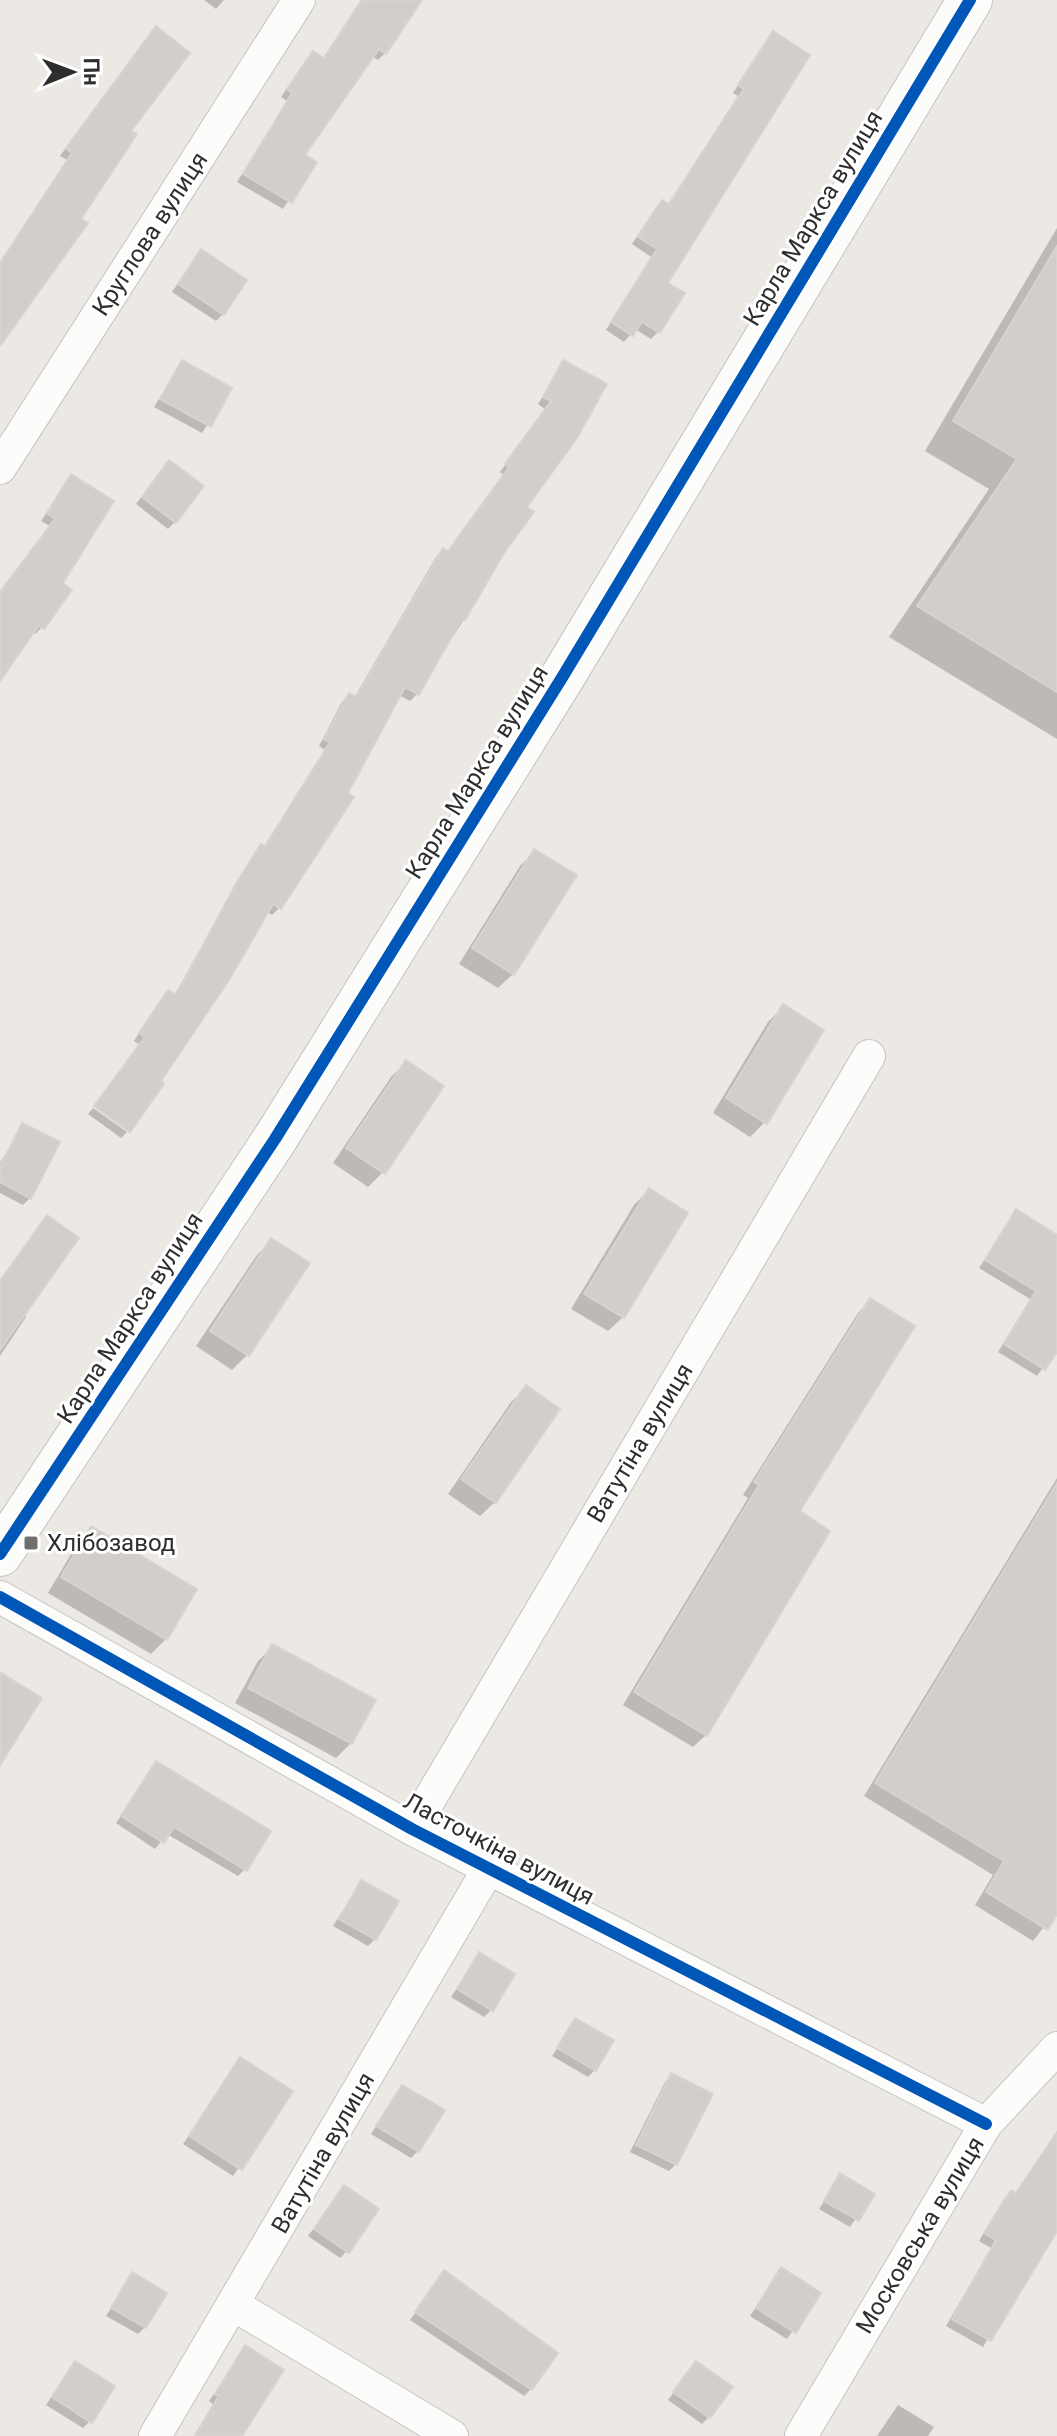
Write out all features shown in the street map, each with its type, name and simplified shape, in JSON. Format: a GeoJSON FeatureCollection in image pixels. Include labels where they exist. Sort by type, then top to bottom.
{"type":"FeatureCollection","features":[{"type":"Feature","properties":{"kind":"street","name":"Круглова вулиця"},"geometry":{"type":"LineString","coordinates":[[0,468],[299,0]]}},
{"type":"Feature","properties":{"kind":"street","name":"Карла Маркса вулиця"},"geometry":{"type":"LineString","coordinates":[[0,1554],[283,1126],[571,663],[970,0]]}},
{"type":"Feature","properties":{"kind":"street","name":"Ватутіна вулиця"},"geometry":{"type":"LineString","coordinates":[[412,1829],[869,1056]]}},
{"type":"Feature","properties":{"kind":"street","name":"Ласточкіна вулиця"},"geometry":{"type":"LineString","coordinates":[[0,1597],[412,1829],[986,2124]]}},
{"type":"Feature","properties":{"kind":"street","name":"Ватутіна вулиця"},"geometry":{"type":"LineString","coordinates":[[155,2436],[489,1868]]}},
{"type":"Feature","properties":{"kind":"street","name":"Московська вулиця"},"geometry":{"type":"LineString","coordinates":[[801,2436],[986,2124],[1057,2048]]}},
{"type":"Feature","properties":{"kind":"street"},"geometry":{"type":"LineString","coordinates":[[234,2305],[452,2436]]}},
{"type":"Feature","properties":{"kind":"building"},"geometry":{"type":"Polygon","coordinates":[[[362,0],[422,0],[386,54],[379,49],[305,155],[317,162],[292,203],[243,174],[292,93],[287,89],[313,51],[324,58],[362,0]]]}},
{"type":"Feature","properties":{"kind":"building"},"geometry":{"type":"Polygon","coordinates":[[[156,26],[190,53],[131,131],[137,134],[81,219],[88,223],[0,346],[0,263],[72,153],[66,148],[156,26]]]}},
{"type":"Feature","properties":{"kind":"building"},"geometry":{"type":"Polygon","coordinates":[[[773,31],[810,55],[668,283],[685,293],[660,333],[642,322],[633,336],[611,322],[657,249],[638,237],[662,200],[669,204],[744,89],[738,85],[773,31]]]}},
{"type":"Feature","properties":{"kind":"building"},"geometry":{"type":"Polygon","coordinates":[[[1057,246],[1057,692],[917,606],[1017,459],[953,421],[1057,246]]]}},
{"type":"Feature","properties":{"kind":"building"},"geometry":{"type":"Polygon","coordinates":[[[201,249],[247,280],[224,315],[178,284],[201,249]]]}},
{"type":"Feature","properties":{"kind":"building"},"geometry":{"type":"Polygon","coordinates":[[[182,360],[232,388],[211,427],[160,399],[182,360]]]}},
{"type":"Feature","properties":{"kind":"building"},"geometry":{"type":"Polygon","coordinates":[[[563,360],[607,384],[577,438],[527,507],[534,512],[504,553],[465,620],[462,618],[419,695],[405,687],[348,793],[354,797],[281,909],[273,904],[229,980],[161,1081],[164,1084],[130,1132],[94,1106],[145,1037],[139,1033],[168,990],[176,995],[237,882],[261,844],[265,846],[330,742],[324,739],[349,693],[356,697],[443,548],[448,551],[509,467],[505,464],[551,401],[543,397],[563,360]]]}},
{"type":"Feature","properties":{"kind":"building"},"geometry":{"type":"Polygon","coordinates":[[[169,460],[204,486],[176,523],[142,497],[169,460]]]}},
{"type":"Feature","properties":{"kind":"building"},"geometry":{"type":"Polygon","coordinates":[[[71,474],[114,501],[63,583],[72,590],[44,629],[39,625],[0,681],[0,592],[55,519],[47,513],[71,474]]]}},
{"type":"Feature","properties":{"kind":"building"},"geometry":{"type":"Polygon","coordinates":[[[534,849],[577,875],[514,975],[472,948],[534,849]]]}},
{"type":"Feature","properties":{"kind":"building"},"geometry":{"type":"Polygon","coordinates":[[[783,1004],[824,1030],[767,1124],[726,1098],[783,1004]]]}},
{"type":"Feature","properties":{"kind":"building"},"geometry":{"type":"Polygon","coordinates":[[[406,1060],[444,1086],[385,1174],[346,1148],[406,1060]]]}},
{"type":"Feature","properties":{"kind":"building"},"geometry":{"type":"Polygon","coordinates":[[[22,1123],[60,1142],[31,1199],[0,1182],[0,1167],[22,1123]]]}},
{"type":"Feature","properties":{"kind":"building"},"geometry":{"type":"Polygon","coordinates":[[[649,1188],[688,1213],[624,1318],[584,1294],[649,1188]]]}},
{"type":"Feature","properties":{"kind":"building"},"geometry":{"type":"Polygon","coordinates":[[[1016,1209],[1057,1235],[1057,1352],[1045,1370],[1004,1344],[1036,1291],[985,1260],[1016,1209]]]}},
{"type":"Feature","properties":{"kind":"building"},"geometry":{"type":"Polygon","coordinates":[[[47,1215],[79,1238],[0,1350],[0,1281],[47,1215]]]}},
{"type":"Feature","properties":{"kind":"building"},"geometry":{"type":"Polygon","coordinates":[[[271,1238],[310,1263],[249,1356],[210,1331],[271,1238]]]}},
{"type":"Feature","properties":{"kind":"building"},"geometry":{"type":"Polygon","coordinates":[[[870,1298],[915,1326],[800,1511],[830,1531],[707,1736],[634,1692],[759,1485],[754,1482],[870,1298]]]}},
{"type":"Feature","properties":{"kind":"building"},"geometry":{"type":"Polygon","coordinates":[[[526,1385],[560,1409],[496,1503],[461,1479],[526,1385]]]}},
{"type":"Feature","properties":{"kind":"building"},"geometry":{"type":"Polygon","coordinates":[[[1057,1483],[1057,1914],[1048,1930],[986,1892],[1004,1861],[875,1783],[1057,1483]]]}},
{"type":"Feature","properties":{"kind":"building"},"geometry":{"type":"Polygon","coordinates":[[[91,1526],[197,1589],[167,1640],[61,1577],[91,1526]]]}},
{"type":"Feature","properties":{"kind":"building"},"geometry":{"type":"Polygon","coordinates":[[[272,1644],[376,1700],[352,1744],[248,1688],[272,1644]]]}},
{"type":"Feature","properties":{"kind":"building"},"geometry":{"type":"Polygon","coordinates":[[[0,1672],[42,1698],[0,1765],[0,1672]]]}},
{"type":"Feature","properties":{"kind":"building"},"geometry":{"type":"Polygon","coordinates":[[[156,1761],[271,1831],[247,1871],[174,1827],[164,1843],[121,1816],[156,1761]]]}},
{"type":"Feature","properties":{"kind":"building"},"geometry":{"type":"Polygon","coordinates":[[[361,1880],[399,1901],[376,1940],[339,1919],[361,1880]]]}},
{"type":"Feature","properties":{"kind":"building"},"geometry":{"type":"Polygon","coordinates":[[[479,1952],[515,1974],[493,2011],[457,1989],[479,1952]]]}},
{"type":"Feature","properties":{"kind":"building"},"geometry":{"type":"Polygon","coordinates":[[[575,2018],[614,2040],[596,2071],[557,2048],[575,2018]]]}},
{"type":"Feature","properties":{"kind":"building"},"geometry":{"type":"Polygon","coordinates":[[[240,2057],[293,2091],[242,2170],[189,2136],[240,2057]]]}},
{"type":"Feature","properties":{"kind":"building"},"geometry":{"type":"Polygon","coordinates":[[[671,2073],[713,2094],[677,2165],[636,2145],[671,2073]]]}},
{"type":"Feature","properties":{"kind":"building"},"geometry":{"type":"Polygon","coordinates":[[[402,2085],[445,2110],[419,2152],[376,2126],[402,2085]]]}},
{"type":"Feature","properties":{"kind":"building"},"geometry":{"type":"Polygon","coordinates":[[[1057,2132],[1057,2231],[991,2341],[952,2319],[996,2240],[984,2233],[1011,2190],[1016,2193],[1057,2132]]]}},
{"type":"Feature","properties":{"kind":"building"},"geometry":{"type":"Polygon","coordinates":[[[840,2173],[875,2194],[859,2221],[824,2201],[840,2173]]]}},
{"type":"Feature","properties":{"kind":"building"},"geometry":{"type":"Polygon","coordinates":[[[344,2185],[379,2209],[349,2253],[314,2229],[344,2185]]]}},
{"type":"Feature","properties":{"kind":"building"},"geometry":{"type":"Polygon","coordinates":[[[781,2267],[821,2293],[796,2333],[756,2308],[781,2267]]]}},
{"type":"Feature","properties":{"kind":"building"},"geometry":{"type":"Polygon","coordinates":[[[444,2270],[558,2353],[532,2390],[415,2312],[444,2270]]]}},
{"type":"Feature","properties":{"kind":"building"},"geometry":{"type":"Polygon","coordinates":[[[132,2272],[167,2293],[146,2328],[111,2308],[132,2272]]]}},
{"type":"Feature","properties":{"kind":"building"},"geometry":{"type":"Polygon","coordinates":[[[245,2345],[284,2370],[242,2436],[195,2436],[219,2396],[215,2394],[245,2345]]]}},
{"type":"Feature","properties":{"kind":"building"},"geometry":{"type":"Polygon","coordinates":[[[75,2361],[115,2386],[92,2423],[52,2397],[75,2361]]]}},
{"type":"Feature","properties":{"kind":"building"},"geometry":{"type":"Polygon","coordinates":[[[696,2361],[733,2387],[710,2418],[673,2392],[696,2361]]]}},
{"type":"Feature","properties":{"kind":"cycle path"},"geometry":{"type":"LineString","coordinates":[[0,1554],[275,1139],[563,676],[970,0]]}},
{"type":"Feature","properties":{"kind":"cycle path"},"geometry":{"type":"LineString","coordinates":[[0,1597],[412,1829],[986,2124]]}},
{"type":"Feature","properties":{"kind":"place","name":"Хлібозавод"},"geometry":{"type":"Point","coordinates":[31,1543]}}]}
